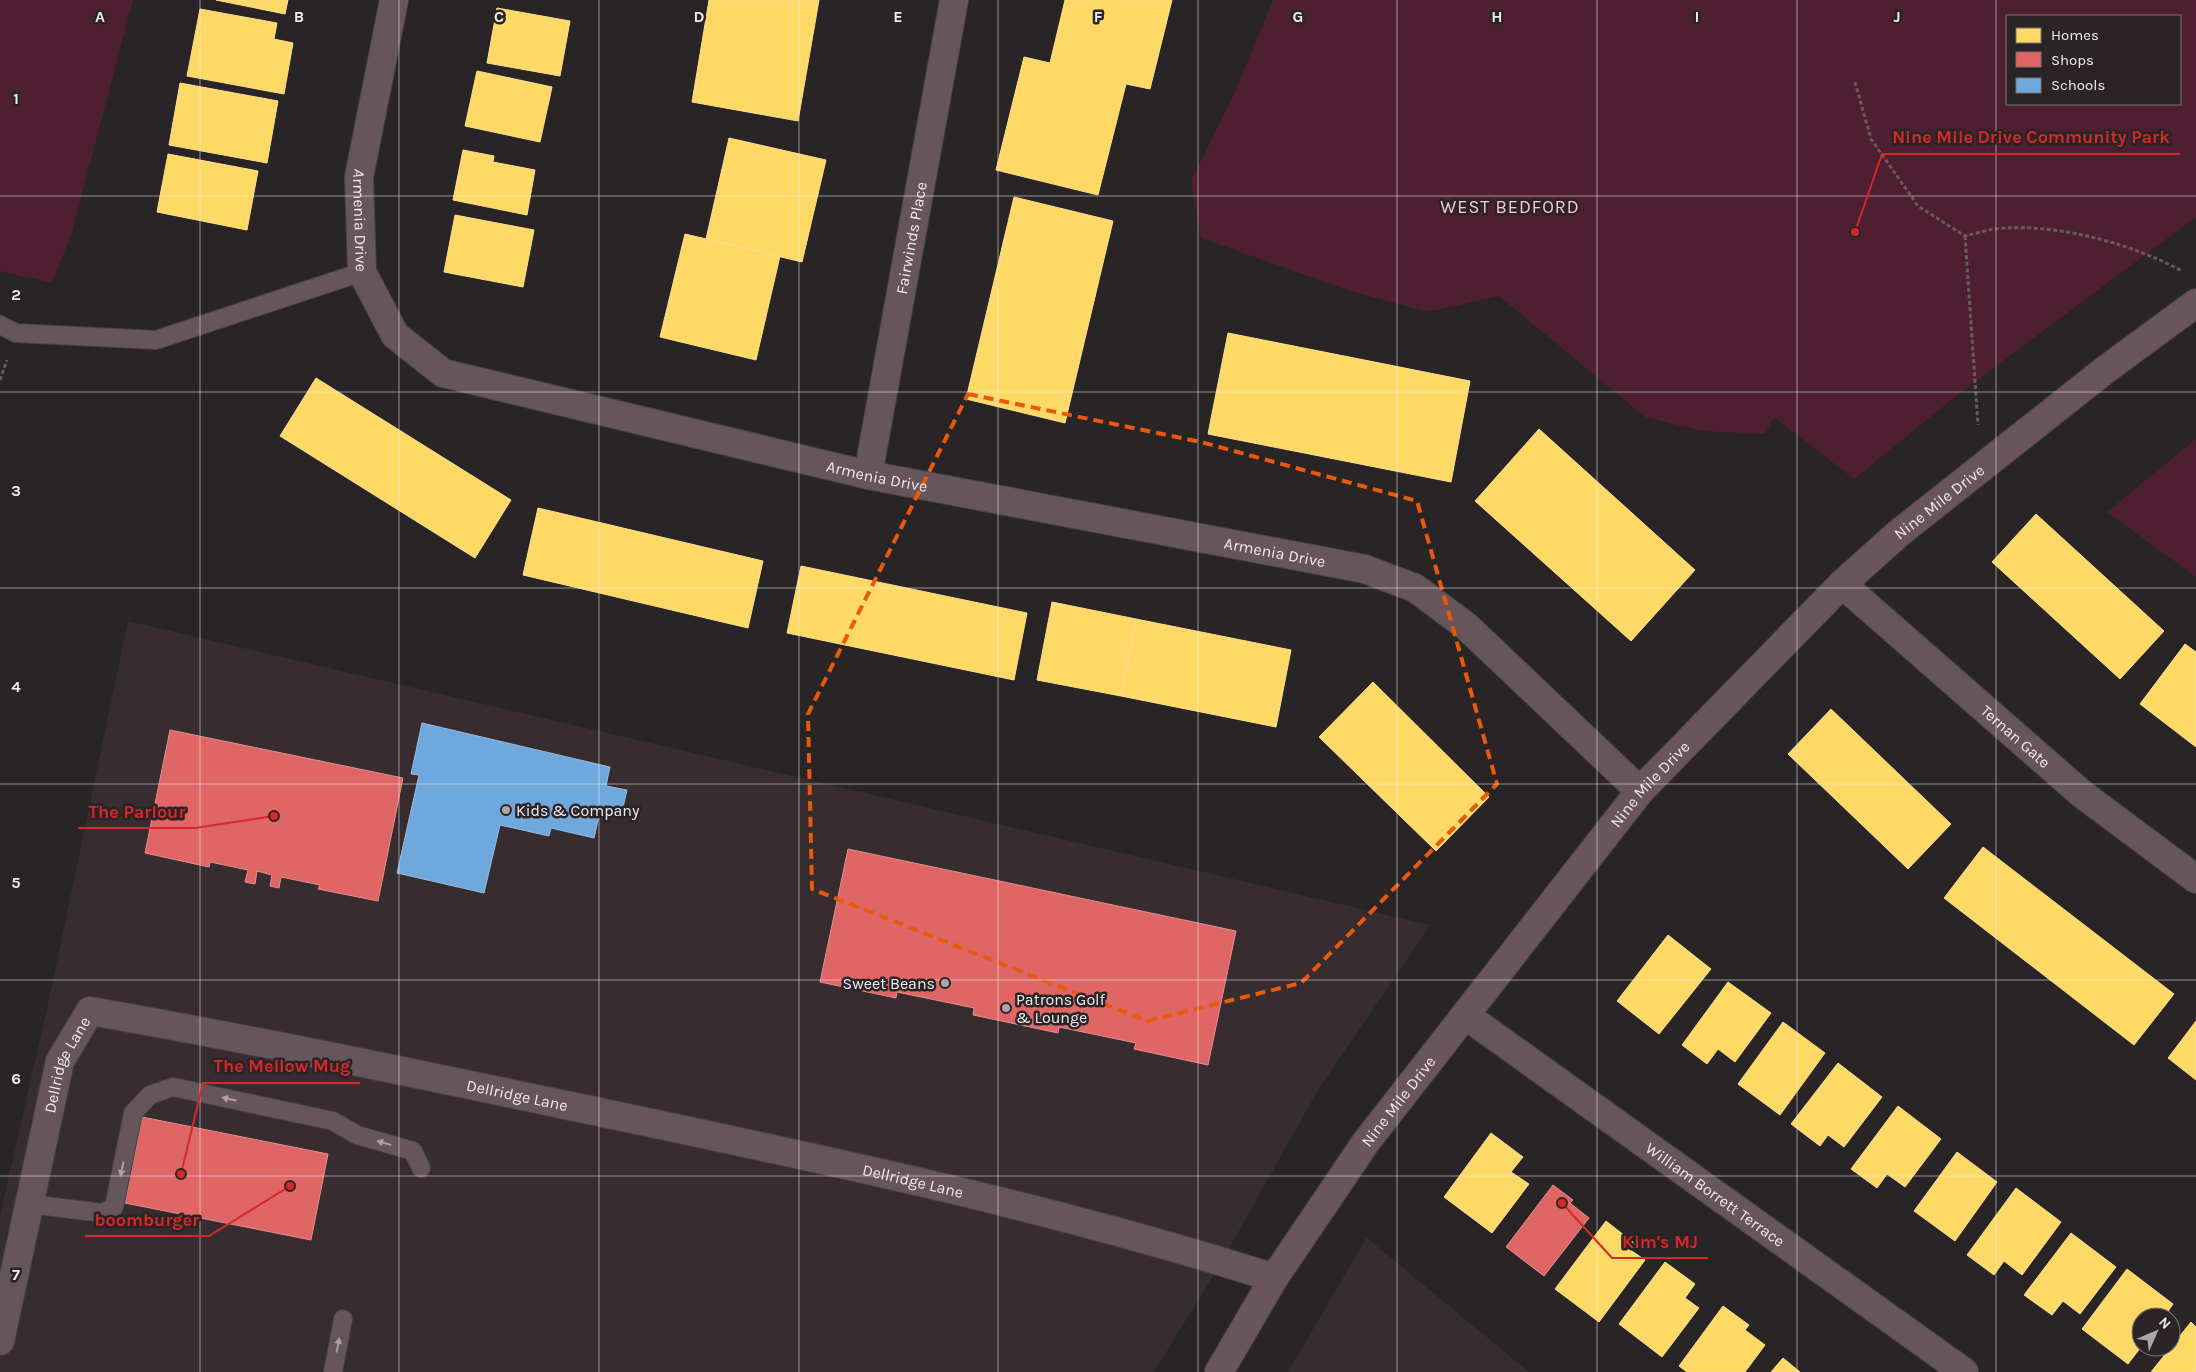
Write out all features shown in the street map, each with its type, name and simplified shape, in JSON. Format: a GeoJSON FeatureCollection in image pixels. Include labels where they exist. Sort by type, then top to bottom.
{"type":"FeatureCollection","features":[{"type":"Feature","properties":{"kind":"street","name":"Armenia Drive"},"geometry":{"type":"LineString","coordinates":[[394,0],[359,177],[362,272],[395,335],[443,373],[868,476],[1365,568],[1416,588],[1466,626],[1640,791]]}},
{"type":"Feature","properties":{"kind":"street","name":"Fairwinds Place"},"geometry":{"type":"LineString","coordinates":[[868,476],[954,0]]}},
{"type":"Feature","properties":{"kind":"street","name":"Nine Mile Drive"},"geometry":{"type":"LineString","coordinates":[[1219,1372],[1274,1278],[1366,1142],[1640,791],[1842,584],[1899,534],[1981,468],[2105,370],[2196,303]]}},
{"type":"Feature","properties":{"kind":"street","name":"Ternan Gate"},"geometry":{"type":"LineString","coordinates":[[1842,584],[2082,794],[2196,879]]}},
{"type":"Feature","properties":{"kind":"street","name":"Dellridge Lane"},"geometry":{"type":"LineString","coordinates":[[0,1341],[60,1061],[90,1011],[543,1100],[782,1150],[1035,1211],[1222,1261],[1274,1278]]}},
{"type":"Feature","properties":{"kind":"street","name":"William Borrett Terrace"},"geometry":{"type":"LineString","coordinates":[[1465,1015],[1964,1372]]}},
{"type":"Feature","properties":{"kind":"lane"},"geometry":{"type":"LineString","coordinates":[[0,325],[16,333],[156,340],[362,272]]}},
{"type":"Feature","properties":{"kind":"lane"},"geometry":{"type":"LineString","coordinates":[[29,1204],[103,1213],[114,1207],[133,1114],[150,1095],[173,1087],[334,1121],[357,1135],[413,1152],[420,1168]]}},
{"type":"Feature","properties":{"kind":"lane"},"geometry":{"type":"LineString","coordinates":[[333,1372],[343,1319]]}},
{"type":"Feature","properties":{"kind":"path"},"geometry":{"type":"LineString","coordinates":[[1855,82],[1871,139],[1918,206],[1965,236],[2006,228],[2080,233],[2160,259],[2189,274]]}},
{"type":"Feature","properties":{"kind":"path"},"geometry":{"type":"LineString","coordinates":[[1965,236],[1981,468]]}},
{"type":"Feature","properties":{"kind":"highlighted area"},"geometry":{"type":"Polygon","coordinates":[[[968,394],[1201,442],[1417,501],[1497,784],[1301,983],[1147,1021],[812,889],[808,714],[968,394]]]}},
{"type":"Feature","properties":{"kind":"shaded area"},"geometry":{"type":"Polygon","coordinates":[[[0,0],[133,0],[72,232],[52,283],[0,271],[0,0]]]}},
{"type":"Feature","properties":{"kind":"shaded area"},"geometry":{"type":"Polygon","coordinates":[[[1273,0],[2196,0],[2196,217],[1961,392],[1854,479],[1774,417],[1765,434],[1702,431],[1645,417],[1499,296],[1428,312],[1350,291],[1201,238],[1191,181],[1235,92],[1273,0]]]}},
{"type":"Feature","properties":{"kind":"shaded area"},"geometry":{"type":"Polygon","coordinates":[[[2196,439],[2196,577],[2107,512],[2196,439]]]}},
{"type":"Feature","properties":{"kind":"shaded area"},"geometry":{"type":"Polygon","coordinates":[[[128,621],[1430,925],[1317,1092],[1222,1261],[1154,1372],[0,1372],[0,1215],[49,1000],[128,621]]]}},
{"type":"Feature","properties":{"kind":"shaded area"},"geometry":{"type":"Polygon","coordinates":[[[1367,1238],[1529,1372],[1288,1372],[1367,1238]]]}},
{"type":"Feature","properties":{"kind":"building: Homes"},"geometry":{"type":"Polygon","coordinates":[[[216,0],[288,0],[285,14],[216,0]]]}},
{"type":"Feature","properties":{"kind":"building: Homes"},"geometry":{"type":"Polygon","coordinates":[[[709,0],[819,0],[798,121],[692,102],[709,0]]]}},
{"type":"Feature","properties":{"kind":"building: Homes"},"geometry":{"type":"Polygon","coordinates":[[[1065,0],[1172,0],[1150,89],[1126,84],[1098,195],[996,170],[1024,57],[1050,63],[1065,0]]]}},
{"type":"Feature","properties":{"kind":"building: Homes"},"geometry":{"type":"Polygon","coordinates":[[[497,8],[570,21],[560,76],[487,63],[497,8]]]}},
{"type":"Feature","properties":{"kind":"building: Homes"},"geometry":{"type":"Polygon","coordinates":[[[200,9],[277,23],[274,39],[293,43],[284,94],[187,76],[200,9]]]}},
{"type":"Feature","properties":{"kind":"building: Homes"},"geometry":{"type":"Polygon","coordinates":[[[477,71],[552,87],[540,142],[465,126],[477,71]]]}},
{"type":"Feature","properties":{"kind":"building: Homes"},"geometry":{"type":"Polygon","coordinates":[[[180,83],[278,101],[267,163],[169,145],[180,83]]]}},
{"type":"Feature","properties":{"kind":"building: Homes"},"geometry":{"type":"Polygon","coordinates":[[[729,138],[826,160],[802,262],[706,239],[729,138]]]}},
{"type":"Feature","properties":{"kind":"building: Homes"},"geometry":{"type":"Polygon","coordinates":[[[463,150],[494,156],[493,162],[535,170],[527,215],[453,200],[463,150]]]}},
{"type":"Feature","properties":{"kind":"building: Homes"},"geometry":{"type":"Polygon","coordinates":[[[168,154],[258,171],[247,230],[157,212],[168,154]]]}},
{"type":"Feature","properties":{"kind":"building: Homes"},"geometry":{"type":"Polygon","coordinates":[[[1014,197],[1113,221],[1065,423],[966,399],[1014,197]]]}},
{"type":"Feature","properties":{"kind":"building: Homes"},"geometry":{"type":"Polygon","coordinates":[[[455,215],[534,230],[523,287],[444,272],[455,215]]]}},
{"type":"Feature","properties":{"kind":"building: Homes"},"geometry":{"type":"Polygon","coordinates":[[[685,234],[780,256],[756,360],[660,337],[685,234]]]}},
{"type":"Feature","properties":{"kind":"building: Homes"},"geometry":{"type":"Polygon","coordinates":[[[1228,333],[1470,381],[1451,482],[1208,434],[1228,333]]]}},
{"type":"Feature","properties":{"kind":"building: Homes"},"geometry":{"type":"Polygon","coordinates":[[[316,378],[511,500],[475,558],[280,436],[316,378]]]}},
{"type":"Feature","properties":{"kind":"building: Homes"},"geometry":{"type":"Polygon","coordinates":[[[1539,429],[1695,570],[1631,641],[1475,501],[1539,429]]]}},
{"type":"Feature","properties":{"kind":"building: Homes"},"geometry":{"type":"Polygon","coordinates":[[[538,508],[763,561],[748,628],[523,575],[538,508]]]}},
{"type":"Feature","properties":{"kind":"building: Homes"},"geometry":{"type":"Polygon","coordinates":[[[2036,514],[2164,631],[2120,679],[1992,562],[2036,514]]]}},
{"type":"Feature","properties":{"kind":"building: Homes"},"geometry":{"type":"Polygon","coordinates":[[[801,566],[1027,613],[1014,680],[787,633],[801,566]]]}},
{"type":"Feature","properties":{"kind":"building: Homes"},"geometry":{"type":"Polygon","coordinates":[[[1052,602],[1136,619],[1121,696],[1037,680],[1052,602]]]}},
{"type":"Feature","properties":{"kind":"building: Homes"},"geometry":{"type":"Polygon","coordinates":[[[1136,619],[1291,650],[1276,727],[1121,696],[1136,619]]]}},
{"type":"Feature","properties":{"kind":"building: Homes"},"geometry":{"type":"Polygon","coordinates":[[[2185,644],[2196,652],[2196,747],[2140,704],[2185,644]]]}},
{"type":"Feature","properties":{"kind":"building: Homes"},"geometry":{"type":"Polygon","coordinates":[[[1373,682],[1489,797],[1436,851],[1319,737],[1373,682]]]}},
{"type":"Feature","properties":{"kind":"building: Homes"},"geometry":{"type":"Polygon","coordinates":[[[1831,709],[1951,824],[1908,869],[1788,754],[1831,709]]]}},
{"type":"Feature","properties":{"kind":"building: Homes"},"geometry":{"type":"Polygon","coordinates":[[[1983,847],[2174,994],[2134,1045],[1944,898],[1983,847]]]}},
{"type":"Feature","properties":{"kind":"building: Homes"},"geometry":{"type":"Polygon","coordinates":[[[1668,935],[1711,969],[1659,1034],[1617,1001],[1668,935]]]}},
{"type":"Feature","properties":{"kind":"building: Homes"},"geometry":{"type":"Polygon","coordinates":[[[1728,982],[1771,1013],[1735,1062],[1718,1049],[1707,1064],[1682,1045],[1728,982]]]}},
{"type":"Feature","properties":{"kind":"building: Homes"},"geometry":{"type":"Polygon","coordinates":[[[2196,1021],[2196,1080],[2168,1058],[2196,1021]]]}},
{"type":"Feature","properties":{"kind":"building: Homes"},"geometry":{"type":"Polygon","coordinates":[[[1783,1022],[1825,1053],[1780,1115],[1738,1084],[1783,1022]]]}},
{"type":"Feature","properties":{"kind":"building: Homes"},"geometry":{"type":"Polygon","coordinates":[[[1838,1063],[1882,1097],[1844,1147],[1828,1135],[1820,1146],[1791,1124],[1838,1063]]]}},
{"type":"Feature","properties":{"kind":"building: Homes"},"geometry":{"type":"Polygon","coordinates":[[[1898,1106],[1941,1139],[1905,1187],[1887,1174],[1877,1188],[1851,1169],[1898,1106]]]}},
{"type":"Feature","properties":{"kind":"building: Homes"},"geometry":{"type":"Polygon","coordinates":[[[1491,1133],[1523,1157],[1511,1172],[1529,1184],[1492,1233],[1444,1197],[1491,1133]]]}},
{"type":"Feature","properties":{"kind":"building: Homes"},"geometry":{"type":"Polygon","coordinates":[[[1957,1152],[1997,1182],[1955,1241],[1914,1211],[1957,1152]]]}},
{"type":"Feature","properties":{"kind":"building: Homes"},"geometry":{"type":"Polygon","coordinates":[[[2016,1188],[2061,1222],[2022,1275],[2004,1261],[1994,1275],[1967,1255],[2016,1188]]]}},
{"type":"Feature","properties":{"kind":"building: Homes"},"geometry":{"type":"Polygon","coordinates":[[[1606,1221],[1634,1243],[1629,1249],[1645,1260],[1599,1322],[1555,1289],[1606,1221]]]}},
{"type":"Feature","properties":{"kind":"building: Homes"},"geometry":{"type":"Polygon","coordinates":[[[2071,1233],[2116,1267],[2080,1314],[2063,1301],[2052,1315],[2024,1295],[2071,1233]]]}},
{"type":"Feature","properties":{"kind":"building: Homes"},"geometry":{"type":"Polygon","coordinates":[[[1665,1262],[1695,1284],[1685,1298],[1699,1308],[1662,1357],[1619,1324],[1665,1262]]]}},
{"type":"Feature","properties":{"kind":"building: Homes"},"geometry":{"type":"Polygon","coordinates":[[[2127,1269],[2173,1304],[2171,1307],[2131,1307],[2131,1357],[2133,1357],[2128,1364],[2082,1329],[2127,1269]]]}},
{"type":"Feature","properties":{"kind":"building: Homes"},"geometry":{"type":"Polygon","coordinates":[[[1723,1306],[1749,1325],[1745,1330],[1765,1345],[1745,1372],[1687,1372],[1679,1366],[1723,1306]]]}},
{"type":"Feature","properties":{"kind":"building: Homes"},"geometry":{"type":"Polygon","coordinates":[[[2191,1322],[2196,1327],[2196,1372],[2151,1372],[2163,1357],[2181,1357],[2181,1334],[2191,1322]]]}},
{"type":"Feature","properties":{"kind":"building: Homes"},"geometry":{"type":"Polygon","coordinates":[[[1783,1358],[1800,1372],[1771,1372],[1783,1358]]]}},
{"type":"Feature","properties":{"kind":"building: Shops"},"geometry":{"type":"Polygon","coordinates":[[[170,730],[403,778],[378,901],[318,889],[320,885],[281,877],[279,888],[270,886],[272,875],[257,871],[255,884],[245,882],[248,870],[210,862],[209,867],[145,853],[170,730]]]}},
{"type":"Feature","properties":{"kind":"building: Shops"},"geometry":{"type":"Polygon","coordinates":[[[848,849],[1236,931],[1208,1065],[1134,1049],[1136,1043],[1059,1027],[1058,1033],[973,1015],[974,1008],[897,992],[896,998],[820,982],[848,849]]]}},
{"type":"Feature","properties":{"kind":"building: Shops"},"geometry":{"type":"Polygon","coordinates":[[[142,1117],[328,1154],[311,1240],[125,1203],[142,1117]]]}},
{"type":"Feature","properties":{"kind":"building: Shops"},"geometry":{"type":"Polygon","coordinates":[[[1553,1185],[1573,1200],[1570,1203],[1589,1218],[1544,1276],[1506,1247],[1553,1185]]]}},
{"type":"Feature","properties":{"kind":"building: Schools","name":"Kids & Company"},"geometry":{"type":"Polygon","coordinates":[[[422,723],[610,767],[606,786],[627,790],[622,812],[601,807],[594,838],[551,828],[549,836],[500,825],[484,893],[397,873],[419,775],[411,774],[422,723]]]}},
{"type":"Feature","properties":{"kind":"place","name":"Nine Mile Drive Community Park"},"geometry":{"type":"Point","coordinates":[1855,232]}},
{"type":"Feature","properties":{"kind":"place","name":"Kids & Company"},"geometry":{"type":"Point","coordinates":[506,810]}},
{"type":"Feature","properties":{"kind":"place","name":"The Parlour"},"geometry":{"type":"Point","coordinates":[274,816]}},
{"type":"Feature","properties":{"kind":"place","name":"Sweet Beans"},"geometry":{"type":"Point","coordinates":[945,983]}},
{"type":"Feature","properties":{"kind":"place","name":"Patrons Golf & Lounge"},"geometry":{"type":"Point","coordinates":[1006,1008]}},
{"type":"Feature","properties":{"kind":"place","name":"The Mellow Mug"},"geometry":{"type":"Point","coordinates":[181,1174]}},
{"type":"Feature","properties":{"kind":"place","name":"boomburger"},"geometry":{"type":"Point","coordinates":[290,1186]}},
{"type":"Feature","properties":{"kind":"place","name":"Kim's MJ"},"geometry":{"type":"Point","coordinates":[1562,1203]}},
{"type":"Feature","properties":{"kind":"district","name":"WEST BEDFORD"},"geometry":{"type":"Point","coordinates":[1510,207]}}]}
